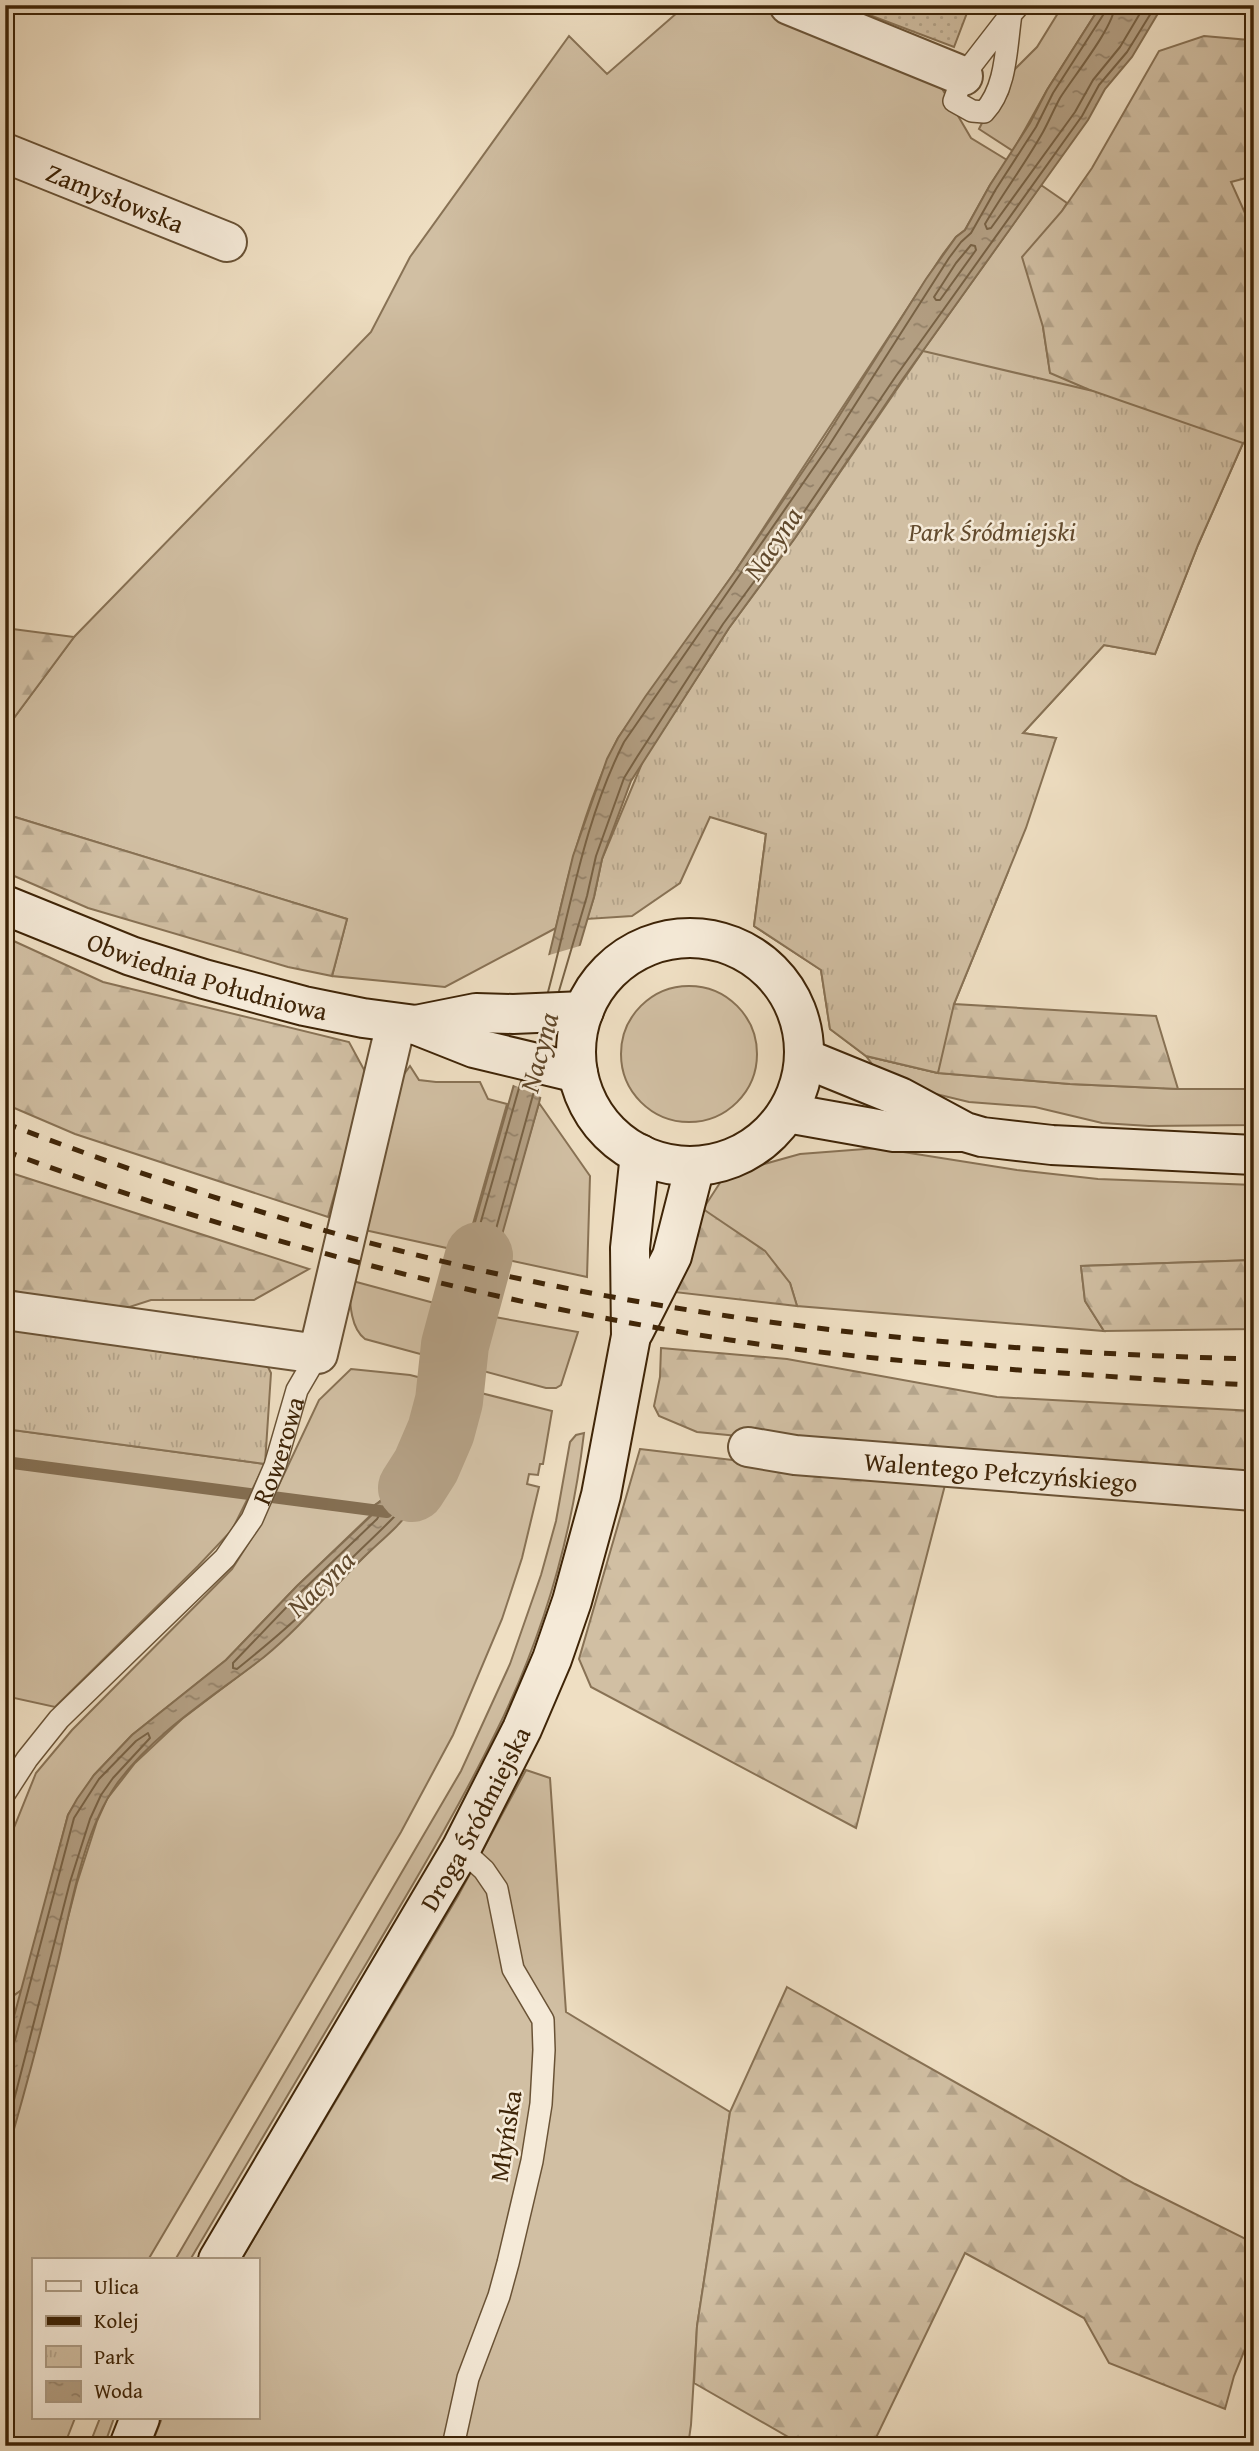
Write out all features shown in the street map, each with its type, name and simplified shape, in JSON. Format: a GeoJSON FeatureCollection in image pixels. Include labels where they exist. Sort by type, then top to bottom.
{"type":"FeatureCollection","features":[{"type":"Feature","properties":{"kind":"main road"},"geometry":{"type":"LineString","coordinates":[[789,5],[963,76]]}},
{"type":"Feature","properties":{"kind":"main road","name":"Zamysłowska"},"geometry":{"type":"LineString","coordinates":[[5,153],[227,242]]}},
{"type":"Feature","properties":{"kind":"main road","name":"Obwiednia Południowa"},"geometry":{"type":"LineString","coordinates":[[5,905],[99,944],[167,968],[304,1006],[406,1024],[475,1031],[578,1073]]}},
{"type":"Feature","properties":{"kind":"main road"},"geometry":{"type":"LineString","coordinates":[[692,939],[734,947],[755,959],[779,982],[797,1013],[803,1035],[804,1058],[799,1087],[776,1127],[747,1150],[714,1164],[695,1166],[667,1164],[622,1144],[593,1112],[584,1093],[578,1073],[577,1042],[584,1011],[604,977],[635,952],[673,940],[692,939]]}},
{"type":"Feature","properties":{"kind":"main road","name":"Obwiednia Południowa"},"geometry":{"type":"LineString","coordinates":[[475,1031],[523,1014],[584,1011]]}},
{"type":"Feature","properties":{"kind":"main road","name":"Rowerowa"},"geometry":{"type":"LineString","coordinates":[[318,1354],[406,1024]]}},
{"type":"Feature","properties":{"kind":"main road"},"geometry":{"type":"LineString","coordinates":[[804,1058],[900,1097],[965,1132]]}},
{"type":"Feature","properties":{"kind":"main road"},"geometry":{"type":"LineString","coordinates":[[787,1112],[894,1132],[965,1132],[1015,1142],[1052,1145],[1254,1155]]}},
{"type":"Feature","properties":{"kind":"main road","name":"Droga Śródmiejska"},"geometry":{"type":"LineString","coordinates":[[219,2258],[461,1849],[527,1717],[552,1659],[572,1601],[601,1496],[631,1336],[630,1248],[640,1154]]}},
{"type":"Feature","properties":{"kind":"main road","name":"Droga Śródmiejska"},"geometry":{"type":"LineString","coordinates":[[631,1336],[672,1256],[695,1166]]}},
{"type":"Feature","properties":{"kind":"main road"},"geometry":{"type":"LineString","coordinates":[[5,1310],[318,1354]]}},
{"type":"Feature","properties":{"kind":"main road","name":"Walentego Pełczyńskiego"},"geometry":{"type":"LineString","coordinates":[[748,1447],[795,1455],[1254,1491]]}},
{"type":"Feature","properties":{"kind":"main road"},"geometry":{"type":"LineString","coordinates":[[129,2446],[139,2420]]}},
{"type":"Feature","properties":{"kind":"lane"},"geometry":{"type":"LineString","coordinates":[[1014,8],[1001,82],[993,103],[984,113],[972,111],[954,101],[963,76],[1014,8]]}},
{"type":"Feature","properties":{"kind":"lane","name":"Rowerowa"},"geometry":{"type":"LineString","coordinates":[[5,1793],[27,1759],[59,1719],[225,1558],[256,1510],[297,1390],[318,1354]]}},
{"type":"Feature","properties":{"kind":"lane","name":"Młyńska"},"geometry":{"type":"LineString","coordinates":[[453,2446],[468,2378],[508,2263],[532,2161],[541,2104],[544,2050],[543,2020],[513,1969],[497,1889],[484,1870],[461,1849]]}},
{"type":"Feature","properties":{"kind":"green space"},"geometry":{"type":"Polygon","coordinates":[[[686,5],[752,5],[937,80],[971,138],[1007,160],[965,230],[943,254],[734,573],[618,738],[581,831],[556,928],[445,987],[332,976],[347,919],[5,814],[5,730],[74,637],[371,332],[410,257],[569,36],[607,74],[686,5]]]}},
{"type":"Feature","properties":{"kind":"green space"},"geometry":{"type":"Polygon","coordinates":[[[843,5],[970,5],[954,47],[843,5]]]}},
{"type":"Feature","properties":{"kind":"green space"},"geometry":{"type":"Polygon","coordinates":[[[1063,5],[1101,5],[1047,90],[1013,151],[979,129],[984,119],[999,108],[1008,94],[1013,71],[1037,47],[1063,5]]]}},
{"type":"Feature","properties":{"kind":"green space","name":"Park Śródmiejski"},"geometry":{"type":"Polygon","coordinates":[[[1204,36],[1249,40],[1254,54],[1254,176],[1231,182],[1254,233],[1254,438],[1243,443],[1198,545],[1155,654],[1104,645],[1023,733],[1056,738],[967,876],[1008,872],[954,1004],[1156,1016],[1178,1089],[1070,1084],[938,1073],[866,1056],[830,1029],[821,970],[754,926],[766,834],[710,816],[677,707],[902,380],[1092,391],[1050,373],[1043,327],[1022,257],[1062,211],[1092,168],[1159,51],[1204,36]]]}},
{"type":"Feature","properties":{"kind":"green space"},"geometry":{"type":"Polygon","coordinates":[[[1041,185],[1067,203],[1062,211],[1043,327],[1050,372],[1093,391],[902,380],[1041,185]]]}},
{"type":"Feature","properties":{"kind":"green space","name":"Park Śródmiejski"},"geometry":{"type":"Polygon","coordinates":[[[923,351],[1093,391],[1243,443],[1198,545],[1155,654],[1104,645],[1023,733],[1056,738],[1026,828],[954,1004],[938,1073],[866,1056],[830,1029],[821,970],[754,926],[766,834],[710,817],[680,883],[632,916],[587,919],[602,859],[643,761],[729,628],[795,538],[923,351]]]}},
{"type":"Feature","properties":{"kind":"green space"},"geometry":{"type":"Polygon","coordinates":[[[5,628],[74,637],[5,730],[5,628]]]}},
{"type":"Feature","properties":{"kind":"green space"},"geometry":{"type":"Polygon","coordinates":[[[5,814],[347,919],[332,976],[288,967],[88,908],[5,872],[5,814]]]}},
{"type":"Feature","properties":{"kind":"green space"},"geometry":{"type":"Polygon","coordinates":[[[5,937],[103,982],[349,1042],[368,1077],[328,1217],[75,1134],[5,1104],[5,937]]]}},
{"type":"Feature","properties":{"kind":"green space"},"geometry":{"type":"Polygon","coordinates":[[[689,986],[715,992],[737,1006],[751,1028],[757,1054],[751,1080],[737,1102],[715,1116],[689,1122],[663,1116],[641,1102],[627,1080],[621,1054],[627,1028],[641,1006],[663,992],[689,986]]]}},
{"type":"Feature","properties":{"kind":"green space"},"geometry":{"type":"Polygon","coordinates":[[[866,1056],[938,1073],[1070,1084],[1254,1089],[1254,1125],[1149,1126],[1102,1123],[1035,1107],[969,1102],[911,1088],[882,1077],[866,1056]]]}},
{"type":"Feature","properties":{"kind":"green space"},"geometry":{"type":"Polygon","coordinates":[[[410,1066],[419,1080],[480,1082],[488,1099],[507,1104],[465,1252],[360,1229],[402,1077],[410,1066]]]}},
{"type":"Feature","properties":{"kind":"green space"},"geometry":{"type":"Polygon","coordinates":[[[539,1103],[590,1176],[587,1277],[494,1257],[539,1103]]]}},
{"type":"Feature","properties":{"kind":"green space"},"geometry":{"type":"Polygon","coordinates":[[[878,1148],[1017,1170],[1098,1179],[1254,1185],[1254,1260],[1081,1266],[1085,1301],[1104,1331],[797,1306],[790,1283],[703,1209],[725,1175],[800,1154],[878,1148]]]}},
{"type":"Feature","properties":{"kind":"green space"},"geometry":{"type":"Polygon","coordinates":[[[5,1171],[309,1269],[254,1300],[151,1300],[111,1313],[5,1289],[5,1171]]]}},
{"type":"Feature","properties":{"kind":"green space"},"geometry":{"type":"Polygon","coordinates":[[[703,1209],[765,1251],[790,1283],[797,1306],[674,1292],[703,1209]]]}},
{"type":"Feature","properties":{"kind":"green space"},"geometry":{"type":"Polygon","coordinates":[[[1254,1260],[1254,1329],[1104,1331],[1085,1301],[1081,1266],[1254,1260]]]}},
{"type":"Feature","properties":{"kind":"green space"},"geometry":{"type":"Polygon","coordinates":[[[349,1280],[449,1307],[441,1342],[470,1349],[478,1314],[578,1332],[561,1385],[546,1388],[365,1339],[353,1320],[349,1280]]]}},
{"type":"Feature","properties":{"kind":"green space"},"geometry":{"type":"Polygon","coordinates":[[[5,1326],[263,1357],[271,1373],[265,1464],[5,1429],[5,1326]]]}},
{"type":"Feature","properties":{"kind":"green space"},"geometry":{"type":"Polygon","coordinates":[[[661,1348],[787,1359],[997,1397],[1254,1411],[1254,1475],[1084,1470],[697,1432],[659,1416],[654,1406],[660,1377],[661,1348]]]}},
{"type":"Feature","properties":{"kind":"green space"},"geometry":{"type":"Polygon","coordinates":[[[351,1369],[410,1375],[552,1411],[543,1464],[540,1464],[538,1475],[529,1474],[527,1484],[539,1487],[522,1558],[502,1619],[453,1735],[401,1832],[149,2258],[32,2258],[32,2420],[74,2420],[64,2446],[5,2446],[5,2160],[77,1883],[97,1821],[107,1799],[135,1763],[182,1719],[266,1655],[415,1506],[433,1481],[445,1457],[464,1404],[434,1397],[426,1429],[414,1459],[396,1486],[372,1507],[374,1512],[297,1586],[226,1660],[132,1735],[94,1775],[68,1815],[23,1989],[5,2002],[5,1850],[36,1773],[72,1730],[232,1569],[260,1525],[319,1400],[351,1369]]]}},
{"type":"Feature","properties":{"kind":"green space"},"geometry":{"type":"Polygon","coordinates":[[[5,1429],[265,1464],[232,1530],[55,1707],[5,1696],[5,1429]]]}},
{"type":"Feature","properties":{"kind":"green space"},"geometry":{"type":"Polygon","coordinates":[[[584,1433],[579,1472],[553,1586],[527,1661],[496,1732],[418,1875],[191,2258],[176,2258],[461,1771],[510,1664],[541,1575],[556,1521],[570,1442],[576,1435],[584,1433]]]}},
{"type":"Feature","properties":{"kind":"green space"},"geometry":{"type":"Polygon","coordinates":[[[640,1449],[945,1485],[856,1828],[591,1687],[579,1659],[640,1449]]]}},
{"type":"Feature","properties":{"kind":"green space"},"geometry":{"type":"Polygon","coordinates":[[[526,1770],[550,1778],[566,2012],[730,2112],[697,2326],[688,2446],[151,2446],[161,2420],[259,2420],[259,2258],[242,2258],[458,1896],[526,1770]]]}},
{"type":"Feature","properties":{"kind":"green space"},"geometry":{"type":"Polygon","coordinates":[[[787,1987],[1135,2184],[1254,2243],[1254,2327],[1234,2376],[1225,2409],[1109,2363],[1084,2318],[965,2253],[872,2446],[804,2446],[694,2383],[697,2326],[730,2112],[787,1987]]]}},
{"type":"Feature","properties":{"kind":"green space"},"geometry":{"type":"Polygon","coordinates":[[[23,1989],[7,2044],[5,2050],[5,2002],[23,1989]]]}},
{"type":"Feature","properties":{"kind":"green space"},"geometry":{"type":"Polygon","coordinates":[[[99,2420],[113,2420],[104,2446],[89,2446],[99,2420]]]}},
{"type":"Feature","properties":{"kind":"water"},"geometry":{"type":"Polygon","coordinates":[[[1101,5],[1163,5],[1132,57],[1105,89],[1088,120],[729,628],[631,781],[602,859],[539,1103],[470,1349],[441,1342],[541,989],[573,856],[607,759],[645,697],[734,573],[822,443],[926,279],[956,237],[965,230],[1047,90],[1101,5]]]}},
{"type":"Feature","properties":{"kind":"water"},"geometry":{"type":"Polygon","coordinates":[[[434,1397],[464,1404],[446,1455],[420,1499],[396,1527],[276,1647],[185,1716],[148,1748],[116,1785],[104,1804],[79,1872],[45,2015],[5,2160],[5,2050],[68,1815],[94,1775],[132,1735],[226,1660],[297,1586],[374,1513],[372,1507],[396,1486],[414,1459],[426,1429],[434,1397]]]}},
{"type":"Feature","properties":{"kind":"pier"},"geometry":{"type":"Polygon","coordinates":[[[583,945],[543,1098],[509,1083],[546,956],[583,945]]]}},
{"type":"Feature","properties":{"kind":"pier"},"geometry":{"type":"Polygon","coordinates":[[[461,1251],[498,1258],[482,1314],[446,1306],[461,1251]]]}},
{"type":"Feature","properties":{"kind":"waterway","name":"Nacyna"},"geometry":{"type":"LineString","coordinates":[[412,1488],[426,1466],[441,1431],[449,1401],[455,1345],[479,1256]]}},
{"type":"Feature","properties":{"kind":"waterway"},"geometry":{"type":"LineString","coordinates":[[5,1462],[387,1512]]}},
{"type":"Feature","properties":{"kind":"railway"},"geometry":{"type":"LineString","coordinates":[[5,1123],[132,1170],[325,1231],[455,1264],[612,1297],[886,1336],[1070,1351],[1254,1359]]}},
{"type":"Feature","properties":{"kind":"railway"},"geometry":{"type":"LineString","coordinates":[[5,1151],[183,1212],[272,1239],[454,1286],[637,1324],[770,1346],[889,1359],[1126,1378],[1254,1385]]}}]}
